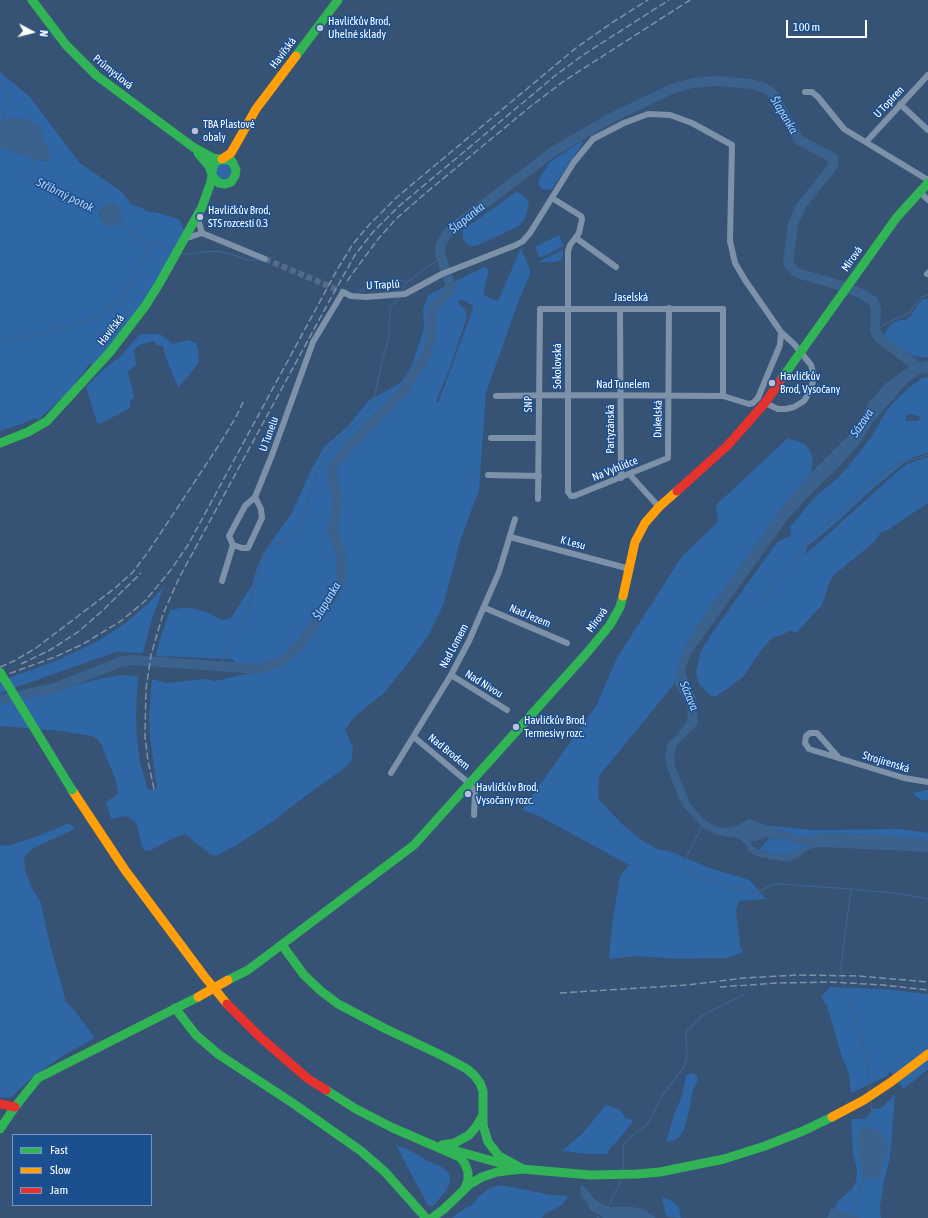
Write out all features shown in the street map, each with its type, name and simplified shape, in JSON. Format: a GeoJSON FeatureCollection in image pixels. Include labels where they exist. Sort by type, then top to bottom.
{"type":"FeatureCollection","features":[{"type":"Feature","properties":{"kind":"street","name":"Průmyslová"},"geometry":{"type":"LineString","coordinates":[[32,0],[73,54],[106,83],[193,148],[213,158],[222,159]]}},
{"type":"Feature","properties":{"kind":"street","name":"Havířská"},"geometry":{"type":"LineString","coordinates":[[200,211],[212,180],[214,163],[228,156],[232,151],[262,100],[338,0]]}},
{"type":"Feature","properties":{"kind":"street","name":"U Topíren"},"geometry":{"type":"LineString","coordinates":[[866,142],[928,75]]}},
{"type":"Feature","properties":{"kind":"street"},"geometry":{"type":"LineString","coordinates":[[805,92],[812,92],[818,97],[844,129],[928,180]]}},
{"type":"Feature","properties":{"kind":"street"},"geometry":{"type":"LineString","coordinates":[[900,104],[928,130]]}},
{"type":"Feature","properties":{"kind":"street","name":"U Traplů"},"geometry":{"type":"LineString","coordinates":[[344,292],[351,296],[366,297],[405,294],[442,274],[516,245],[530,233],[574,162],[593,139],[624,123],[648,114],[670,115],[692,123],[732,145],[730,241],[733,257],[737,268],[781,332]]}},
{"type":"Feature","properties":{"kind":"street","name":"Havířská"},"geometry":{"type":"LineString","coordinates":[[0,443],[28,432],[47,421],[110,352],[146,305],[200,211],[217,188],[231,182],[234,178],[238,153],[249,121]]}},
{"type":"Feature","properties":{"kind":"street","name":"Průmyslová"},"geometry":{"type":"LineString","coordinates":[[193,148],[209,166],[212,173]]}},
{"type":"Feature","properties":{"kind":"street"},"geometry":{"type":"LineString","coordinates":[[222,159],[230,161],[236,167]]}},
{"type":"Feature","properties":{"kind":"street"},"geometry":{"type":"LineString","coordinates":[[212,173],[218,182],[225,184]]}},
{"type":"Feature","properties":{"kind":"street","name":"Mírová"},"geometry":{"type":"LineString","coordinates":[[0,1129],[38,1078],[248,970],[399,858],[420,839],[606,630],[621,605],[635,542],[646,521],[659,507],[728,445],[765,403],[897,217],[928,183]]}},
{"type":"Feature","properties":{"kind":"street"},"geometry":{"type":"LineString","coordinates":[[920,192],[928,200]]}},
{"type":"Feature","properties":{"kind":"street","name":"Sokolovská"},"geometry":{"type":"LineString","coordinates":[[552,198],[582,216],[580,228],[568,251],[568,492],[570,496]]}},
{"type":"Feature","properties":{"kind":"street"},"geometry":{"type":"LineString","coordinates":[[200,211],[202,233]]}},
{"type":"Feature","properties":{"kind":"street"},"geometry":{"type":"LineString","coordinates":[[184,239],[202,233],[265,259]]}},
{"type":"Feature","properties":{"kind":"street"},"geometry":{"type":"LineString","coordinates":[[576,238],[616,266]]}},
{"type":"Feature","properties":{"kind":"street","name":"U Tunelu"},"geometry":{"type":"LineString","coordinates":[[222,581],[233,545],[229,536],[245,506],[255,496],[272,455],[313,342],[344,292]]}},
{"type":"Feature","properties":{"kind":"street","name":"Partyzánská"},"geometry":{"type":"LineString","coordinates":[[620,308],[620,478]]}},
{"type":"Feature","properties":{"kind":"street","name":"Dukelská"},"geometry":{"type":"LineString","coordinates":[[668,458],[669,308]]}},
{"type":"Feature","properties":{"kind":"street","name":"Jaselská"},"geometry":{"type":"LineString","coordinates":[[540,309],[723,309],[723,396]]}},
{"type":"Feature","properties":{"kind":"street","name":"SNP"},"geometry":{"type":"LineString","coordinates":[[538,499],[540,309]]}},
{"type":"Feature","properties":{"kind":"street"},"geometry":{"type":"LineString","coordinates":[[765,403],[778,409],[794,407],[804,401],[811,390],[814,376],[812,364],[781,332]]}},
{"type":"Feature","properties":{"kind":"street","name":"Nad Tunelem"},"geometry":{"type":"LineString","coordinates":[[496,396],[723,396],[750,404],[758,398],[780,345],[781,332]]}},
{"type":"Feature","properties":{"kind":"street"},"geometry":{"type":"LineString","coordinates":[[491,438],[539,438]]}},
{"type":"Feature","properties":{"kind":"street","name":"Na Vyhlídce"},"geometry":{"type":"LineString","coordinates":[[570,496],[574,496],[630,475],[668,458]]}},
{"type":"Feature","properties":{"kind":"street"},"geometry":{"type":"LineString","coordinates":[[488,475],[539,476]]}},
{"type":"Feature","properties":{"kind":"street"},"geometry":{"type":"LineString","coordinates":[[630,475],[659,507]]}},
{"type":"Feature","properties":{"kind":"street"},"geometry":{"type":"LineString","coordinates":[[233,545],[248,548],[262,518],[261,509],[255,496]]}},
{"type":"Feature","properties":{"kind":"street","name":"Nad Lomem"},"geometry":{"type":"LineString","coordinates":[[391,773],[451,675],[469,641],[499,572],[515,519]]}},
{"type":"Feature","properties":{"kind":"street","name":"K Lesu"},"geometry":{"type":"LineString","coordinates":[[510,537],[630,569]]}},
{"type":"Feature","properties":{"kind":"street","name":"Nad Jezem"},"geometry":{"type":"LineString","coordinates":[[484,608],[567,643]]}},
{"type":"Feature","properties":{"kind":"street"},"geometry":{"type":"LineString","coordinates":[[0,672],[72,790],[125,870],[221,998],[260,1038],[307,1078],[356,1109],[394,1128],[454,1154],[463,1160],[468,1172],[468,1180],[465,1188]]}},
{"type":"Feature","properties":{"kind":"street","name":"Nad Nivou"},"geometry":{"type":"LineString","coordinates":[[451,675],[507,710]]}},
{"type":"Feature","properties":{"kind":"street","name":"Strojírenská"},"geometry":{"type":"LineString","coordinates":[[839,758],[817,733],[810,733],[806,736],[805,744],[809,749],[904,778],[928,782]]}},
{"type":"Feature","properties":{"kind":"street","name":"Nad Brodem"},"geometry":{"type":"LineString","coordinates":[[414,737],[470,784]]}},
{"type":"Feature","properties":{"kind":"street"},"geometry":{"type":"LineString","coordinates":[[470,784],[475,791],[474,815]]}},
{"type":"Feature","properties":{"kind":"street"},"geometry":{"type":"LineString","coordinates":[[282,944],[304,975],[338,1004],[443,1056],[471,1072],[480,1083],[483,1091],[484,1131],[491,1147],[504,1160],[522,1169]]}},
{"type":"Feature","properties":{"kind":"street"},"geometry":{"type":"LineString","coordinates":[[175,1008],[196,1035],[218,1054],[294,1104],[361,1151],[385,1172],[426,1218]]}},
{"type":"Feature","properties":{"kind":"street"},"geometry":{"type":"LineString","coordinates":[[432,1218],[448,1206],[465,1188],[488,1174],[505,1170],[522,1169],[571,1174],[638,1174],[680,1169],[724,1159],[765,1146],[803,1131],[843,1112],[876,1093],[928,1054]]}},
{"type":"Feature","properties":{"kind":"street"},"geometry":{"type":"LineString","coordinates":[[0,1104],[15,1107]]}},
{"type":"Feature","properties":{"kind":"street"},"geometry":{"type":"LineString","coordinates":[[434,1145],[450,1144],[464,1138],[476,1127],[483,1113]]}},
{"type":"Feature","properties":{"kind":"street"},"geometry":{"type":"LineString","coordinates":[[434,1145],[522,1169]]}},
{"type":"Feature","properties":{"kind":"shaded area"},"geometry":{"type":"Polygon","coordinates":[[[0,72],[29,96],[80,163],[122,192],[132,205],[145,209],[145,211],[159,213],[180,220],[184,231],[144,302],[94,365],[89,364],[69,392],[38,420],[35,418],[0,431],[0,147],[44,161],[48,161],[50,150],[45,143],[40,128],[29,120],[15,118],[3,120],[0,124],[0,72]],[[108,203],[100,211],[100,218],[121,210],[114,204],[108,203]]]}},
{"type":"Feature","properties":{"kind":"shaded area"},"geometry":{"type":"Polygon","coordinates":[[[582,141],[583,143],[552,189],[542,189],[538,184],[540,177],[550,162],[582,141]]]}},
{"type":"Feature","properties":{"kind":"shaded area"},"geometry":{"type":"Polygon","coordinates":[[[221,163],[227,163],[232,168],[230,177],[227,179],[221,179],[216,174],[216,168],[221,163]]]}},
{"type":"Feature","properties":{"kind":"shaded area"},"geometry":{"type":"Polygon","coordinates":[[[516,192],[529,201],[524,220],[519,226],[476,246],[468,245],[463,239],[463,230],[516,192]]]}},
{"type":"Feature","properties":{"kind":"shaded area"},"geometry":{"type":"Polygon","coordinates":[[[559,235],[564,246],[540,258],[535,247],[559,235]]]}},
{"type":"Feature","properties":{"kind":"shaded area"},"geometry":{"type":"Polygon","coordinates":[[[521,248],[531,272],[519,300],[486,393],[479,490],[460,541],[444,603],[428,636],[409,662],[384,693],[354,717],[345,730],[353,747],[352,760],[346,767],[272,822],[235,846],[216,856],[210,854],[185,834],[146,851],[142,847],[137,825],[133,820],[124,816],[111,819],[106,802],[118,794],[115,778],[101,744],[97,739],[92,736],[60,731],[0,726],[0,705],[103,678],[123,675],[138,676],[136,714],[140,762],[148,790],[157,788],[150,737],[149,714],[152,679],[167,683],[204,679],[215,681],[274,668],[265,663],[256,666],[241,667],[232,659],[156,656],[170,610],[191,608],[207,612],[222,620],[231,618],[252,585],[257,567],[264,552],[292,513],[311,470],[324,447],[348,426],[369,400],[402,381],[412,365],[424,329],[423,310],[428,295],[484,267],[489,269],[483,295],[498,301],[521,248]],[[461,299],[458,303],[465,309],[467,317],[449,370],[436,401],[438,403],[473,309],[472,305],[461,299]]]}},
{"type":"Feature","properties":{"kind":"shaded area"},"geometry":{"type":"Polygon","coordinates":[[[563,250],[561,260],[555,262],[538,262],[563,250]]]}},
{"type":"Feature","properties":{"kind":"shaded area"},"geometry":{"type":"Polygon","coordinates":[[[922,299],[928,299],[928,358],[914,356],[893,344],[884,335],[891,324],[910,317],[922,299]]]}},
{"type":"Feature","properties":{"kind":"shaded area"},"geometry":{"type":"Polygon","coordinates":[[[160,334],[173,344],[188,340],[196,343],[199,361],[197,365],[178,387],[166,358],[163,346],[157,346],[154,341],[139,345],[134,350],[135,366],[128,372],[134,397],[130,401],[130,408],[100,424],[97,423],[86,387],[103,370],[120,357],[139,335],[160,334]]]}},
{"type":"Feature","properties":{"kind":"shaded area"},"geometry":{"type":"Polygon","coordinates":[[[928,377],[928,453],[914,457],[904,463],[870,491],[838,521],[808,546],[806,548],[806,554],[898,471],[907,464],[928,457],[928,503],[888,530],[881,532],[875,541],[835,574],[830,581],[822,605],[797,632],[789,631],[782,635],[773,637],[762,649],[743,677],[717,696],[711,696],[698,683],[696,672],[701,651],[712,633],[775,545],[779,541],[791,536],[790,527],[815,497],[839,477],[850,464],[872,436],[887,410],[911,386],[922,378],[928,377]],[[910,414],[906,415],[906,421],[919,421],[919,416],[910,414]]]}},
{"type":"Feature","properties":{"kind":"shaded area"},"geometry":{"type":"Polygon","coordinates":[[[788,438],[805,444],[811,453],[813,461],[811,473],[779,511],[701,620],[685,647],[679,662],[675,683],[599,776],[598,799],[624,826],[643,841],[657,849],[669,851],[707,867],[749,880],[766,899],[739,901],[736,910],[740,946],[743,952],[727,958],[677,959],[637,956],[609,959],[612,925],[620,876],[629,865],[539,816],[522,810],[596,706],[617,658],[682,556],[718,522],[716,505],[788,438]]]}},
{"type":"Feature","properties":{"kind":"shaded area"},"geometry":{"type":"Polygon","coordinates":[[[164,586],[151,622],[143,653],[116,652],[0,693],[0,681],[56,661],[98,641],[124,624],[148,604],[164,586]]]}},
{"type":"Feature","properties":{"kind":"shaded area"},"geometry":{"type":"Polygon","coordinates":[[[928,790],[928,800],[921,800],[912,793],[928,790]]]}},
{"type":"Feature","properties":{"kind":"shaded area"},"geometry":{"type":"Polygon","coordinates":[[[69,823],[75,829],[33,848],[24,858],[25,870],[31,886],[41,903],[50,945],[66,1002],[74,1010],[95,1038],[64,1055],[33,1077],[10,1098],[0,1097],[0,845],[8,846],[41,835],[69,823]]]}},
{"type":"Feature","properties":{"kind":"shaded area"},"geometry":{"type":"Polygon","coordinates":[[[763,825],[812,830],[900,829],[928,833],[928,839],[829,833],[801,837],[763,825]]]}},
{"type":"Feature","properties":{"kind":"shaded area"},"geometry":{"type":"Polygon","coordinates":[[[769,838],[787,840],[806,846],[784,855],[771,854],[759,850],[769,838]]]}},
{"type":"Feature","properties":{"kind":"shaded area"},"geometry":{"type":"Polygon","coordinates":[[[830,987],[883,989],[928,994],[928,1069],[904,1089],[890,1071],[887,1076],[851,1093],[849,1074],[842,1057],[827,1006],[821,997],[830,987]]]}},
{"type":"Feature","properties":{"kind":"shaded area"},"geometry":{"type":"Polygon","coordinates":[[[694,1073],[698,1080],[693,1090],[684,1130],[675,1140],[666,1142],[674,1115],[682,1096],[686,1075],[694,1073]]]}},
{"type":"Feature","properties":{"kind":"shaded area"},"geometry":{"type":"Polygon","coordinates":[[[895,1095],[890,1158],[884,1181],[880,1207],[881,1218],[830,1218],[838,1201],[852,1189],[856,1181],[857,1170],[853,1153],[851,1119],[864,1119],[868,1116],[871,1110],[881,1108],[895,1095]]]}},
{"type":"Feature","properties":{"kind":"shaded area"},"geometry":{"type":"Polygon","coordinates":[[[606,1105],[619,1109],[626,1118],[633,1120],[607,1154],[588,1154],[562,1151],[583,1133],[606,1105]]]}},
{"type":"Feature","properties":{"kind":"shaded area"},"geometry":{"type":"Polygon","coordinates":[[[396,1145],[408,1149],[447,1171],[450,1176],[450,1182],[446,1191],[433,1206],[429,1206],[427,1204],[396,1145]]]}},
{"type":"Feature","properties":{"kind":"shaded area"},"geometry":{"type":"Polygon","coordinates":[[[501,1185],[551,1195],[568,1196],[563,1204],[544,1215],[542,1218],[452,1218],[467,1207],[471,1206],[477,1198],[487,1190],[501,1185]]]}},
{"type":"Feature","properties":{"kind":"shaded area"},"geometry":{"type":"Polygon","coordinates":[[[662,1197],[674,1202],[679,1208],[681,1218],[668,1217],[665,1213],[662,1197]]]}},
{"type":"Feature","properties":{"kind":"water"},"geometry":{"type":"Polygon","coordinates":[[[15,118],[29,120],[40,128],[45,143],[50,150],[50,159],[48,161],[35,159],[0,147],[0,124],[3,120],[15,118]]]}},
{"type":"Feature","properties":{"kind":"water"},"geometry":{"type":"Polygon","coordinates":[[[111,203],[118,207],[122,213],[120,224],[112,227],[105,225],[102,221],[100,211],[105,204],[111,203]]]}},
{"type":"Feature","properties":{"kind":"water","name":"Sázava"},"geometry":{"type":"Polygon","coordinates":[[[928,361],[928,373],[920,374],[908,382],[873,422],[860,443],[843,463],[788,519],[691,654],[685,669],[688,682],[696,698],[698,724],[676,746],[674,757],[675,766],[690,803],[703,819],[715,826],[726,828],[736,826],[749,819],[801,837],[829,833],[928,839],[928,852],[820,847],[809,849],[797,858],[788,862],[759,857],[748,851],[748,847],[741,840],[714,834],[703,828],[684,808],[678,797],[665,757],[668,742],[676,736],[687,721],[688,712],[686,702],[675,683],[679,662],[685,647],[701,620],[779,511],[811,473],[853,431],[870,401],[885,384],[911,365],[928,361]],[[765,837],[756,841],[751,841],[751,843],[753,847],[766,853],[784,855],[806,846],[787,840],[765,837]]]}},
{"type":"Feature","properties":{"kind":"water"},"geometry":{"type":"Polygon","coordinates":[[[860,1127],[874,1128],[882,1133],[888,1146],[883,1169],[878,1178],[867,1178],[861,1172],[857,1142],[860,1127]]]}},
{"type":"Feature","properties":{"kind":"water"},"geometry":{"type":"Polygon","coordinates":[[[583,1185],[598,1202],[609,1207],[633,1207],[644,1209],[656,1218],[603,1218],[589,1210],[589,1206],[581,1195],[580,1186],[583,1185]]]}},
{"type":"Feature","properties":{"kind":"water"},"geometry":{"type":"Polygon","coordinates":[[[831,1208],[853,1215],[862,1218],[827,1218],[831,1208]]]}},
{"type":"Feature","properties":{"kind":"waterway","name":"Stříbrný potok"},"geometry":{"type":"LineString","coordinates":[[0,81],[8,93],[8,98],[3,113],[7,121]]}},
{"type":"Feature","properties":{"kind":"waterway","name":"Šlapanka"},"geometry":{"type":"LineString","coordinates":[[0,700],[57,687],[120,662],[132,660],[259,669],[285,659],[302,642],[337,590],[341,580],[341,556],[333,532],[337,499],[331,468],[352,443],[403,391],[425,357],[431,339],[432,309],[437,302],[449,292],[451,287],[440,254],[441,244],[445,237],[451,229],[554,151],[613,117],[674,88],[693,83],[717,81],[751,84],[765,88],[772,93],[799,140],[833,158],[833,166],[801,206],[793,224],[788,263],[797,273],[846,287],[873,301],[876,309],[875,331],[879,338],[917,366]]}},
{"type":"Feature","properties":{"kind":"waterway","name":"Stříbrný potok"},"geometry":{"type":"LineString","coordinates":[[34,158],[31,178],[36,183],[101,212]]}},
{"type":"Feature","properties":{"kind":"waterway","name":"Stříbrný potok"},"geometry":{"type":"LineString","coordinates":[[121,221],[132,233],[151,245],[168,245],[172,250]]}},
{"type":"Feature","properties":{"kind":"waterway"},"geometry":{"type":"LineString","coordinates":[[0,342],[46,333],[92,319],[121,300],[151,245]]}},
{"type":"Feature","properties":{"kind":"waterway","name":"Stříbrný potok"},"geometry":{"type":"LineString","coordinates":[[181,253],[187,254],[217,251],[247,260],[261,260]]}},
{"type":"Feature","properties":{"kind":"waterway","name":"Stříbrný potok"},"geometry":{"type":"LineString","coordinates":[[359,291],[383,283],[399,280],[407,282],[436,261],[442,261]]}},
{"type":"Feature","properties":{"kind":"waterway"},"geometry":{"type":"LineString","coordinates":[[402,291],[407,282]]}},
{"type":"Feature","properties":{"kind":"waterway"},"geometry":{"type":"LineString","coordinates":[[875,331],[888,322],[910,312],[922,297],[928,295]]}},
{"type":"Feature","properties":{"kind":"waterway"},"geometry":{"type":"LineString","coordinates":[[219,667],[247,614],[262,558],[266,550],[295,533],[302,521],[316,475],[324,456],[344,433],[362,419],[373,403],[383,357],[389,338],[390,307],[398,300],[399,297]]}},
{"type":"Feature","properties":{"kind":"waterway"},"geometry":{"type":"LineString","coordinates":[[764,601],[784,572],[809,541],[875,479],[900,463],[928,455]]}},
{"type":"Feature","properties":{"kind":"waterway"},"geometry":{"type":"LineString","coordinates":[[702,826],[684,862],[685,868],[702,877],[746,891],[758,892],[772,885],[780,884],[902,894],[928,899]]}},
{"type":"Feature","properties":{"kind":"waterway"},"geometry":{"type":"LineString","coordinates":[[764,853],[772,837]]}},
{"type":"Feature","properties":{"kind":"waterway"},"geometry":{"type":"LineString","coordinates":[[851,889],[841,966],[842,978],[860,1032],[868,1069],[869,1091]]}},
{"type":"Feature","properties":{"kind":"waterway"},"geometry":{"type":"LineString","coordinates":[[623,1171],[623,1146],[635,1133],[647,1125],[661,1097],[684,1067],[687,1056],[686,1032],[703,1015],[745,994]]}},
{"type":"Feature","properties":{"kind":"waterway"},"geometry":{"type":"LineString","coordinates":[[868,1128],[872,1112],[871,1101]]}},
{"type":"Feature","properties":{"kind":"waterway"},"geometry":{"type":"LineString","coordinates":[[853,1218],[864,1175]]}},
{"type":"Feature","properties":{"kind":"waterway"},"geometry":{"type":"LineString","coordinates":[[608,1207],[622,1178]]}},
{"type":"Feature","properties":{"kind":"waterway"},"geometry":{"type":"LineString","coordinates":[[597,1218],[602,1215]]}},
{"type":"Feature","properties":{"kind":"tunnel"},"geometry":{"type":"LineString","coordinates":[[265,259],[343,292]]}},
{"type":"Feature","properties":{"kind":"railway"},"geometry":{"type":"LineString","coordinates":[[0,677],[55,657],[83,644],[121,621],[145,601],[170,571],[188,545],[337,270],[353,244],[369,225],[397,197],[576,48],[648,0]]}},
{"type":"Feature","properties":{"kind":"railway"},"geometry":{"type":"LineString","coordinates":[[154,789],[145,737],[146,689],[151,655],[163,614],[179,578],[355,255],[373,232],[398,207],[556,75],[583,55],[669,0]]}},
{"type":"Feature","properties":{"kind":"railway"},"geometry":{"type":"LineString","coordinates":[[347,281],[378,239],[396,219],[531,106],[564,81],[690,0]]}},
{"type":"Feature","properties":{"kind":"railway"},"geometry":{"type":"LineString","coordinates":[[0,667],[14,661],[36,648],[115,588],[133,572],[148,552],[219,445],[236,417],[244,400]]}},
{"type":"Feature","properties":{"kind":"railway"},"geometry":{"type":"LineString","coordinates":[[21,664],[50,650],[78,632],[141,573]]}},
{"type":"Feature","properties":{"kind":"railway"},"geometry":{"type":"LineString","coordinates":[[560,993],[687,985],[744,978],[798,975],[858,976],[928,982]]}},
{"type":"Feature","properties":{"kind":"railway"},"geometry":{"type":"LineString","coordinates":[[720,987],[778,983],[830,982],[883,985],[928,990]]}},
{"type":"Feature","properties":{"kind":"traffic: fast"},"geometry":{"type":"LineString","coordinates":[[32,0],[66,45],[97,76],[193,147],[213,158],[221,159]]}},
{"type":"Feature","properties":{"kind":"traffic: fast"},"geometry":{"type":"LineString","coordinates":[[296,56],[338,0]]}},
{"type":"Feature","properties":{"kind":"traffic: fast"},"geometry":{"type":"LineString","coordinates":[[198,153],[209,166],[213,177],[219,183],[225,184],[231,182],[235,176],[236,170],[232,161],[222,159],[214,163],[212,172]]}},
{"type":"Feature","properties":{"kind":"traffic: fast"},"geometry":{"type":"LineString","coordinates":[[0,443],[28,432],[47,421],[110,352],[146,305],[159,284],[202,207],[212,175]]}},
{"type":"Feature","properties":{"kind":"traffic: fast"},"geometry":{"type":"LineString","coordinates":[[780,381],[897,217],[928,183]]}},
{"type":"Feature","properties":{"kind":"traffic: fast"},"geometry":{"type":"LineString","coordinates":[[228,980],[248,970],[414,845],[586,654],[610,625],[620,607],[623,596]]}},
{"type":"Feature","properties":{"kind":"traffic: fast"},"geometry":{"type":"LineString","coordinates":[[0,672],[72,790]]}},
{"type":"Feature","properties":{"kind":"traffic: fast"},"geometry":{"type":"LineString","coordinates":[[282,945],[304,975],[338,1004],[443,1056],[467,1069],[474,1075],[480,1083],[483,1091],[483,1125],[488,1142],[499,1156],[521,1168]]}},
{"type":"Feature","properties":{"kind":"traffic: fast"},"geometry":{"type":"LineString","coordinates":[[0,1129],[38,1078],[198,997]]}},
{"type":"Feature","properties":{"kind":"traffic: fast"},"geometry":{"type":"LineString","coordinates":[[175,1008],[196,1035],[218,1054],[294,1104],[361,1151],[385,1172],[426,1218]]}},
{"type":"Feature","properties":{"kind":"traffic: fast"},"geometry":{"type":"LineString","coordinates":[[326,1090],[356,1109],[393,1128],[460,1157],[468,1172],[468,1180],[465,1188]]}},
{"type":"Feature","properties":{"kind":"traffic: fast"},"geometry":{"type":"LineString","coordinates":[[442,1145],[455,1143],[469,1135],[483,1115]]}},
{"type":"Feature","properties":{"kind":"traffic: fast"},"geometry":{"type":"LineString","coordinates":[[432,1218],[444,1209],[470,1184],[482,1177],[497,1172],[522,1169],[591,1175],[660,1172],[724,1159],[765,1146],[803,1131],[832,1117]]}},
{"type":"Feature","properties":{"kind":"traffic: fast"},"geometry":{"type":"LineString","coordinates":[[453,1150],[507,1165]]}},
{"type":"Feature","properties":{"kind":"traffic: slow"},"geometry":{"type":"LineString","coordinates":[[222,159],[231,153],[256,109],[296,56]]}},
{"type":"Feature","properties":{"kind":"traffic: slow"},"geometry":{"type":"LineString","coordinates":[[623,596],[635,542],[645,523],[659,507],[677,491]]}},
{"type":"Feature","properties":{"kind":"traffic: slow"},"geometry":{"type":"LineString","coordinates":[[72,790],[125,870],[204,976],[227,1004]]}},
{"type":"Feature","properties":{"kind":"traffic: slow"},"geometry":{"type":"LineString","coordinates":[[198,997],[228,980]]}},
{"type":"Feature","properties":{"kind":"traffic: slow"},"geometry":{"type":"LineString","coordinates":[[832,1117],[864,1100],[928,1054]]}},
{"type":"Feature","properties":{"kind":"traffic: jam"},"geometry":{"type":"LineString","coordinates":[[677,491],[728,445],[765,403],[780,381]]}},
{"type":"Feature","properties":{"kind":"traffic: jam"},"geometry":{"type":"LineString","coordinates":[[227,1004],[261,1038],[307,1078],[326,1090]]}},
{"type":"Feature","properties":{"kind":"traffic: jam"},"geometry":{"type":"LineString","coordinates":[[0,1104],[15,1107]]}},
{"type":"Feature","properties":{"kind":"place","name":"Havlíčkův Brod, Uhelné sklady"},"geometry":{"type":"Point","coordinates":[320,28]}},
{"type":"Feature","properties":{"kind":"place","name":"TBA Plastové obaly"},"geometry":{"type":"Point","coordinates":[195,131]}},
{"type":"Feature","properties":{"kind":"place","name":"Havlíčkův Brod, STS rozcestí 0.3"},"geometry":{"type":"Point","coordinates":[200,217]}},
{"type":"Feature","properties":{"kind":"place","name":"Havlíčkův Brod, Vysočany"},"geometry":{"type":"Point","coordinates":[772,383]}},
{"type":"Feature","properties":{"kind":"place","name":"Havlíčkův Brod, Termesivy rozc."},"geometry":{"type":"Point","coordinates":[516,727]}},
{"type":"Feature","properties":{"kind":"place","name":"Havlíčkův Brod, Vysočany rozc."},"geometry":{"type":"Point","coordinates":[468,794]}}]}
